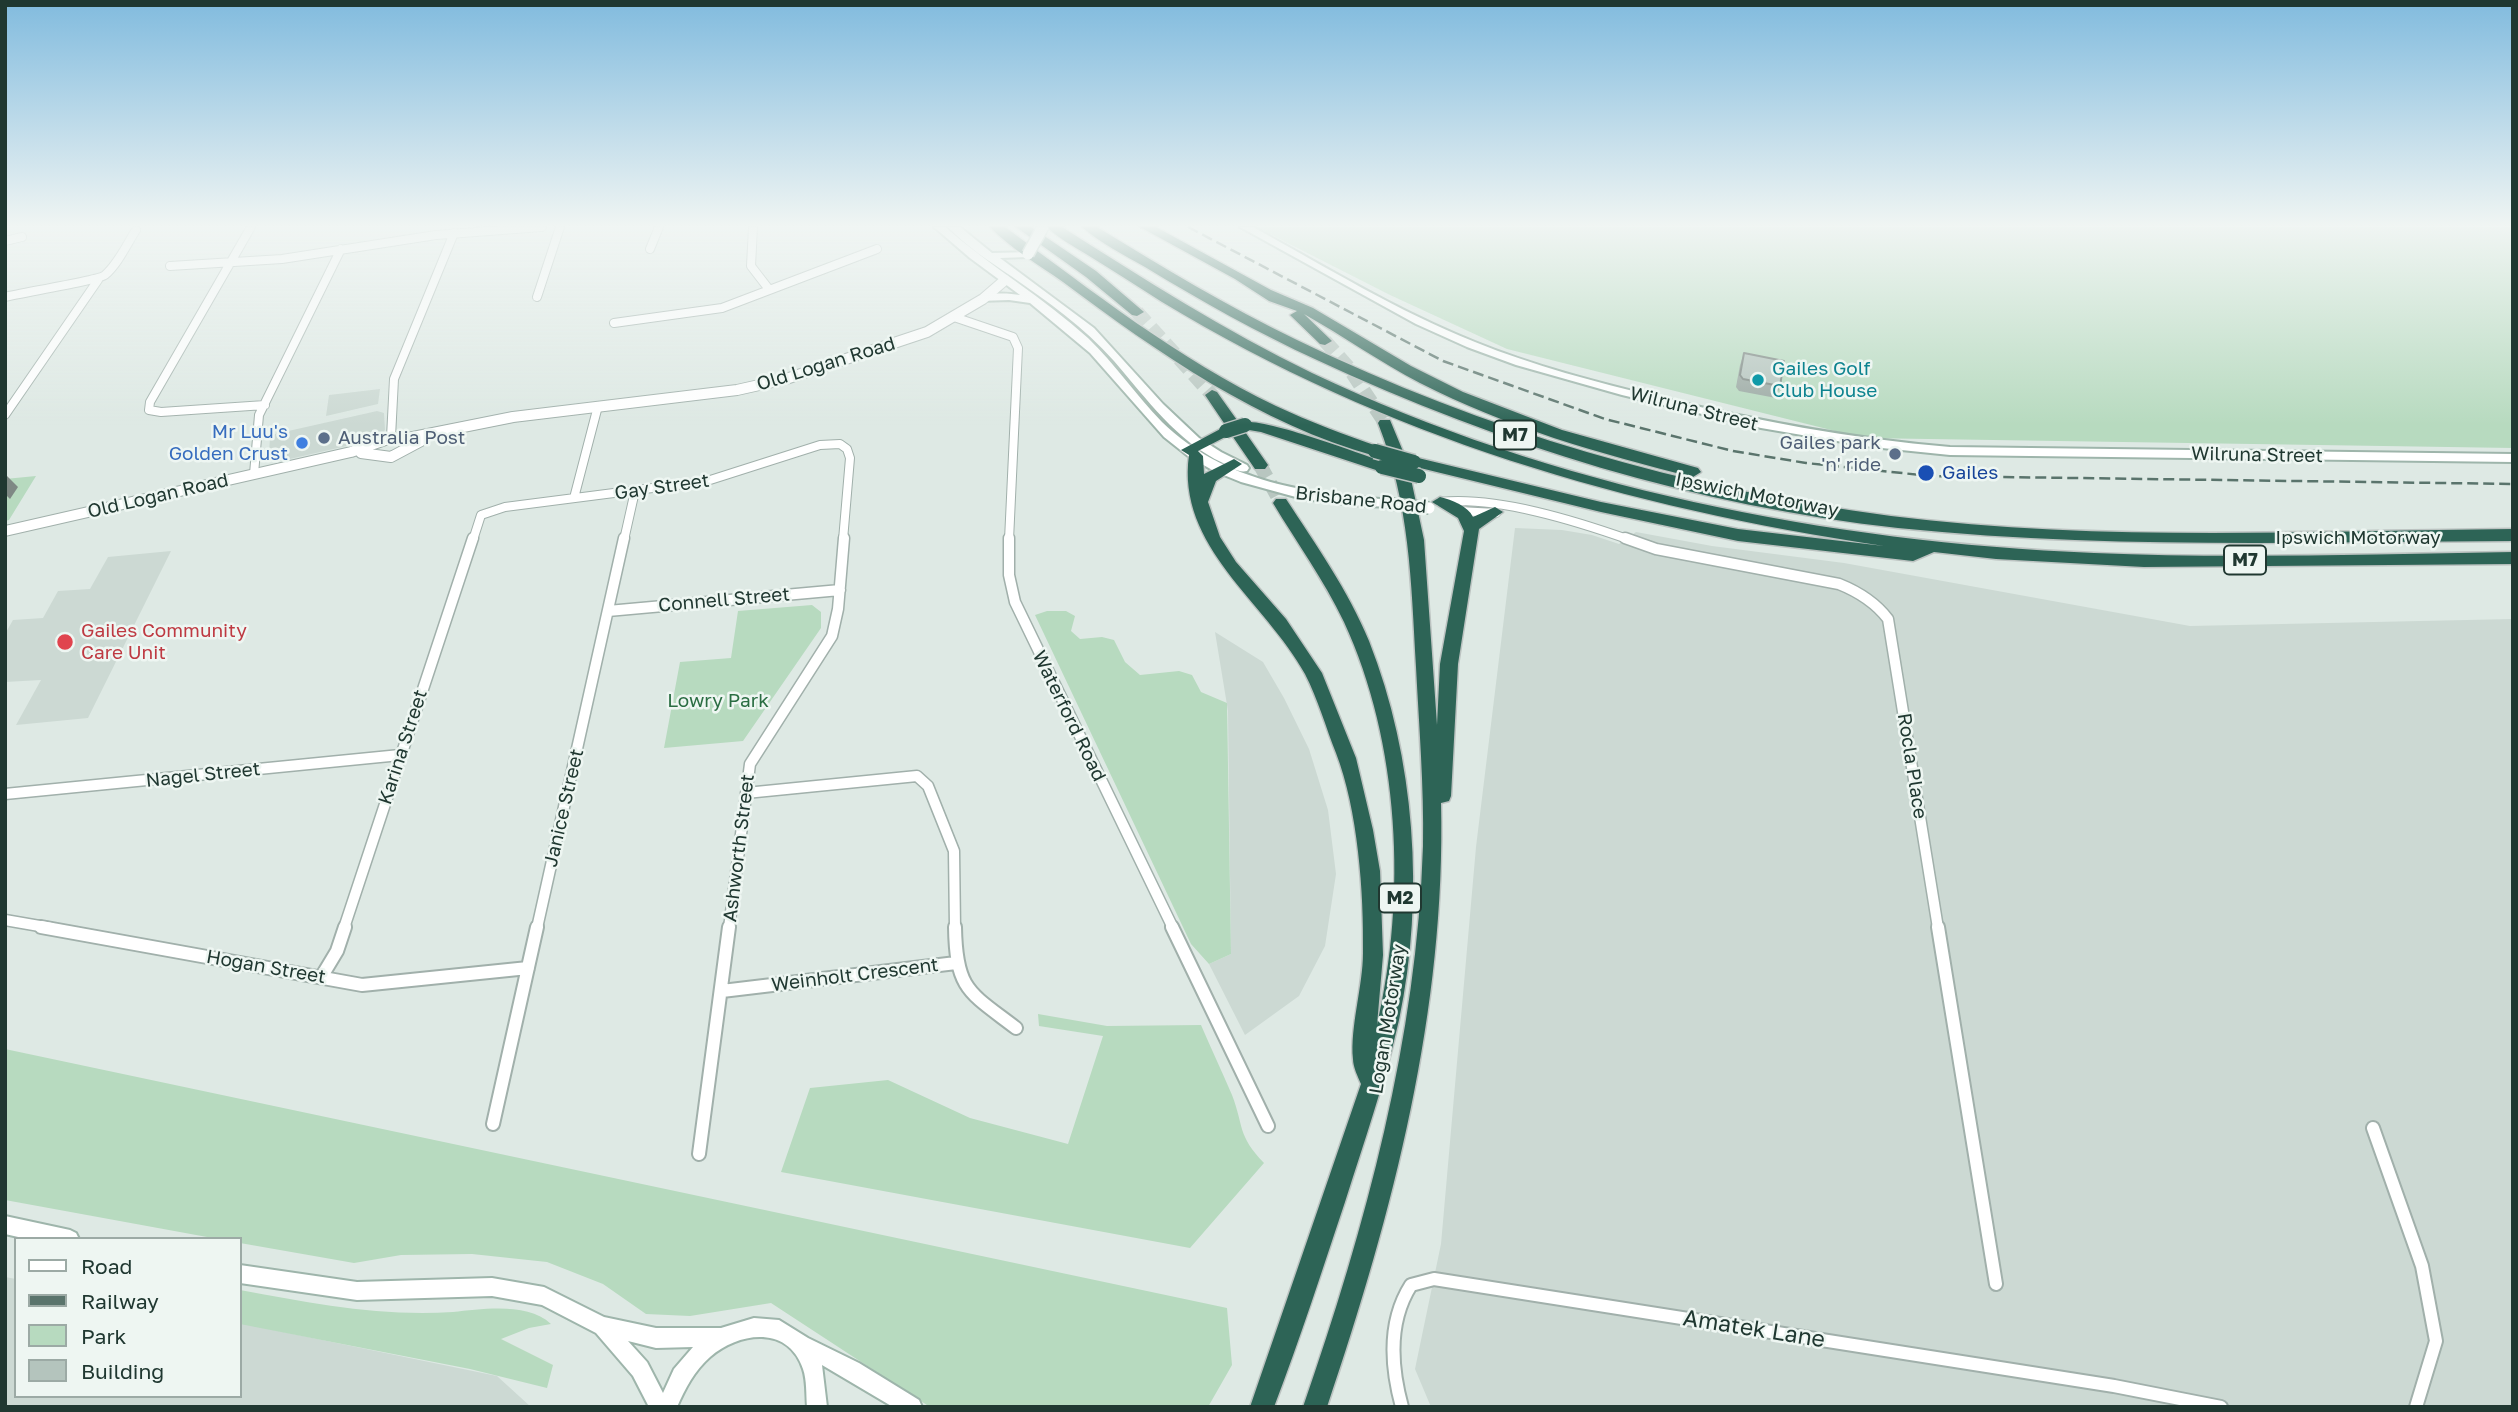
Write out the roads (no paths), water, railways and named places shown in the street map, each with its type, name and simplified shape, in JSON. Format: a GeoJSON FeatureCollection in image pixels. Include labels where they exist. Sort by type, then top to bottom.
{"type":"FeatureCollection","features":[{"type":"Feature","properties":{"kind":"highway"},"geometry":{"type":"LineString","coordinates":[[1089,293],[1204,375],[1289,420],[1376,451],[1417,469],[1516,495],[1541,493],[1696,527],[1794,543],[1913,555],[1940,547]]}},
{"type":"Feature","properties":{"kind":"highway"},"geometry":{"type":"LineString","coordinates":[[1114,293],[1137,312]]}},
{"type":"Feature","properties":{"kind":"highway","name":"Ipswich Motorway"},"geometry":{"type":"LineString","coordinates":[[1159,293],[1207,323],[1346,394],[1485,447],[1618,486],[1735,514],[1940,547],[2110,560],[2513,558]]}},
{"type":"Feature","properties":{"kind":"highway","name":"Ipswich Motorway"},"geometry":{"type":"LineString","coordinates":[[1196,293],[1293,344],[1421,401],[1609,464],[1742,495],[1840,513],[1980,530],[2133,536],[2513,535]]}},
{"type":"Feature","properties":{"kind":"highway"},"geometry":{"type":"LineString","coordinates":[[1267,293],[1290,301],[1426,380],[1487,407],[1563,435],[1741,484],[1834,502],[1957,519],[1980,530]]}},
{"type":"Feature","properties":{"kind":"highway"},"geometry":{"type":"LineString","coordinates":[[1267,293],[1325,341]]}},
{"type":"Feature","properties":{"kind":"highway"},"geometry":{"type":"LineString","coordinates":[[1212,395],[1259,465]]}},
{"type":"Feature","properties":{"kind":"highway","name":"Logan Motorway"},"geometry":{"type":"LineString","coordinates":[[1315,1407],[1364,1248],[1408,1064],[1426,938],[1432,821],[1413,504],[1404,467],[1385,423]]}},
{"type":"Feature","properties":{"kind":"highway"},"geometry":{"type":"LineString","coordinates":[[1371,1083],[1363,1060],[1373,966],[1370,871],[1364,830],[1347,758],[1312,673],[1280,623],[1220,552],[1207,527],[1197,491],[1194,450],[1226,431],[1245,425],[1256,426],[1382,467],[1417,469]]}},
{"type":"Feature","properties":{"kind":"highway"},"geometry":{"type":"LineString","coordinates":[[1201,504],[1207,481],[1227,467]]}},
{"type":"Feature","properties":{"kind":"highway","name":"Logan Motorway"},"geometry":{"type":"LineString","coordinates":[[1262,1407],[1371,1083],[1387,1025],[1398,960],[1401,848],[1391,756],[1361,642],[1338,596],[1281,503]]}},
{"type":"Feature","properties":{"kind":"highway"},"geometry":{"type":"LineString","coordinates":[[1432,503],[1459,510],[1471,526],[1448,673],[1442,810],[1432,821]]}},
{"type":"Feature","properties":{"kind":"highway"},"geometry":{"type":"LineString","coordinates":[[1471,526],[1495,512]]}},
{"type":"Feature","properties":{"kind":"main road","name":"Brisbane Road"},"geometry":{"type":"LineString","coordinates":[[1025,293],[1101,357],[1156,422],[1194,450],[1227,467],[1299,495],[1432,503]]}},
{"type":"Feature","properties":{"kind":"main road","name":"Brisbane Road"},"geometry":{"type":"LineString","coordinates":[[1032,293],[1090,331],[1194,450]]}},
{"type":"Feature","properties":{"kind":"main road","name":"Wilruna Street"},"geometry":{"type":"LineString","coordinates":[[1366,293],[1507,359],[1573,379],[1808,436],[1874,446],[1950,451],[2513,458]]}},
{"type":"Feature","properties":{"kind":"main road"},"geometry":{"type":"LineString","coordinates":[[984,299],[1009,297],[1033,301]]}},
{"type":"Feature","properties":{"kind":"main road"},"geometry":{"type":"LineString","coordinates":[[5,1225],[61,1237]]}},
{"type":"Feature","properties":{"kind":"main road"},"geometry":{"type":"LineString","coordinates":[[242,1274],[357,1292],[492,1287],[544,1296],[602,1326],[656,1338],[720,1337]]}},
{"type":"Feature","properties":{"kind":"main road"},"geometry":{"type":"LineString","coordinates":[[602,1326],[640,1369],[660,1407]]}},
{"type":"Feature","properties":{"kind":"main road"},"geometry":{"type":"LineString","coordinates":[[667,1407],[683,1370],[700,1351],[720,1337],[742,1328],[765,1327],[785,1332],[802,1345],[852,1370],[912,1407]]}},
{"type":"Feature","properties":{"kind":"main road"},"geometry":{"type":"LineString","coordinates":[[802,1345],[814,1363],[818,1385],[817,1407]]}},
{"type":"Feature","properties":{"kind":"street"},"geometry":{"type":"LineString","coordinates":[[5,415],[89,293]]}},
{"type":"Feature","properties":{"kind":"street"},"geometry":{"type":"LineString","coordinates":[[213,293],[150,402],[149,410],[161,412],[265,404]]}},
{"type":"Feature","properties":{"kind":"street"},"geometry":{"type":"LineString","coordinates":[[254,474],[259,415],[319,293]]}},
{"type":"Feature","properties":{"kind":"street"},"geometry":{"type":"LineString","coordinates":[[378,450],[391,437],[394,379],[429,293]]}},
{"type":"Feature","properties":{"kind":"street"},"geometry":{"type":"LineString","coordinates":[[537,297],[538,293]]}},
{"type":"Feature","properties":{"kind":"street"},"geometry":{"type":"LineString","coordinates":[[614,323],[706,313],[756,293]]}},
{"type":"Feature","properties":{"kind":"street","name":"Old Logan Road"},"geometry":{"type":"LineString","coordinates":[[5,531],[351,452],[378,450],[396,455],[408,442],[513,416],[737,390],[786,379],[905,341],[954,317],[991,293]]}},
{"type":"Feature","properties":{"kind":"street","name":"Waterford Road"},"geometry":{"type":"LineString","coordinates":[[954,317],[980,330],[998,331],[1013,337],[1018,348],[1009,540],[1009,575],[1015,602],[1268,1126]]}},
{"type":"Feature","properties":{"kind":"street"},"geometry":{"type":"LineString","coordinates":[[574,498],[598,406]]}},
{"type":"Feature","properties":{"kind":"street"},"geometry":{"type":"LineString","coordinates":[[391,437],[408,442]]}},
{"type":"Feature","properties":{"kind":"street","name":"Gay Street"},"geometry":{"type":"LineString","coordinates":[[481,515],[497,508],[726,477],[820,445],[840,444]]}},
{"type":"Feature","properties":{"kind":"street","name":"Ashworth Street"},"geometry":{"type":"LineString","coordinates":[[699,1154],[750,764],[758,747],[832,636],[839,590],[850,458],[847,449],[840,444]]}},
{"type":"Feature","properties":{"kind":"street","name":"Janice Street"},"geometry":{"type":"LineString","coordinates":[[493,1124],[635,491]]}},
{"type":"Feature","properties":{"kind":"street","name":"Rocla Place"},"geometry":{"type":"LineString","coordinates":[[1432,503],[1458,500],[1518,509],[1597,528],[1656,549],[1839,584],[1858,591],[1888,619],[1996,1284]]}},
{"type":"Feature","properties":{"kind":"street","name":"Rocla Place"},"geometry":{"type":"LineString","coordinates":[[1459,510],[1532,514]]}},
{"type":"Feature","properties":{"kind":"street","name":"Karina Street"},"geometry":{"type":"LineString","coordinates":[[322,976],[337,951],[481,515]]}},
{"type":"Feature","properties":{"kind":"street","name":"Connell Street"},"geometry":{"type":"LineString","coordinates":[[608,611],[839,590]]}},
{"type":"Feature","properties":{"kind":"street","name":"Nagel Street"},"geometry":{"type":"LineString","coordinates":[[5,794],[400,755]]}},
{"type":"Feature","properties":{"kind":"street","name":"Weinholt Crescent"},"geometry":{"type":"LineString","coordinates":[[722,991],[956,962],[954,851],[928,786],[917,776],[746,793]]}},
{"type":"Feature","properties":{"kind":"street","name":"Hogan Street"},"geometry":{"type":"LineString","coordinates":[[5,920],[362,985],[528,968]]}},
{"type":"Feature","properties":{"kind":"street"},"geometry":{"type":"LineString","coordinates":[[956,962],[961,979],[973,995],[1016,1028]]}},
{"type":"Feature","properties":{"kind":"street"},"geometry":{"type":"LineString","coordinates":[[2373,1128],[2421,1266],[2436,1341],[2416,1407]]}},
{"type":"Feature","properties":{"kind":"street","name":"Amatek Lane"},"geometry":{"type":"LineString","coordinates":[[1402,1407],[1394,1373],[1400,1306],[1411,1284],[1433,1279],[2114,1386],[2221,1407]]}},
{"type":"Feature","properties":{"kind":"tunnel"},"geometry":{"type":"LineString","coordinates":[[1137,312],[1212,395]]}},
{"type":"Feature","properties":{"kind":"tunnel"},"geometry":{"type":"LineString","coordinates":[[1325,341],[1349,368],[1385,423]]}},
{"type":"Feature","properties":{"kind":"tunnel"},"geometry":{"type":"LineString","coordinates":[[1260,465],[1281,503]]}},
{"type":"Feature","properties":{"kind":"railway"},"geometry":{"type":"LineString","coordinates":[[1313,293],[1443,361],[1605,419],[1733,451],[1806,463],[1930,476],[2513,484]]}},
{"type":"Feature","properties":{"kind":"place","name":"Gailes Golf Club House"},"geometry":{"type":"Point","coordinates":[1758,380]}},
{"type":"Feature","properties":{"kind":"place","name":"Australia Post"},"geometry":{"type":"Point","coordinates":[324,438]}},
{"type":"Feature","properties":{"kind":"place","name":"Mr Luu's Golden Crust"},"geometry":{"type":"Point","coordinates":[302,443]}},
{"type":"Feature","properties":{"kind":"place","name":"Gailes park 'n' ride"},"geometry":{"type":"Point","coordinates":[1895,454]}},
{"type":"Feature","properties":{"kind":"place","name":"Gailes"},"geometry":{"type":"Point","coordinates":[1926,473]}},
{"type":"Feature","properties":{"kind":"place","name":"Gailes Community Care Unit"},"geometry":{"type":"Point","coordinates":[65,642]}},
{"type":"Feature","properties":{"kind":"park label","name":"Lowry Park"},"geometry":{"type":"Point","coordinates":[718,701]}}]}
